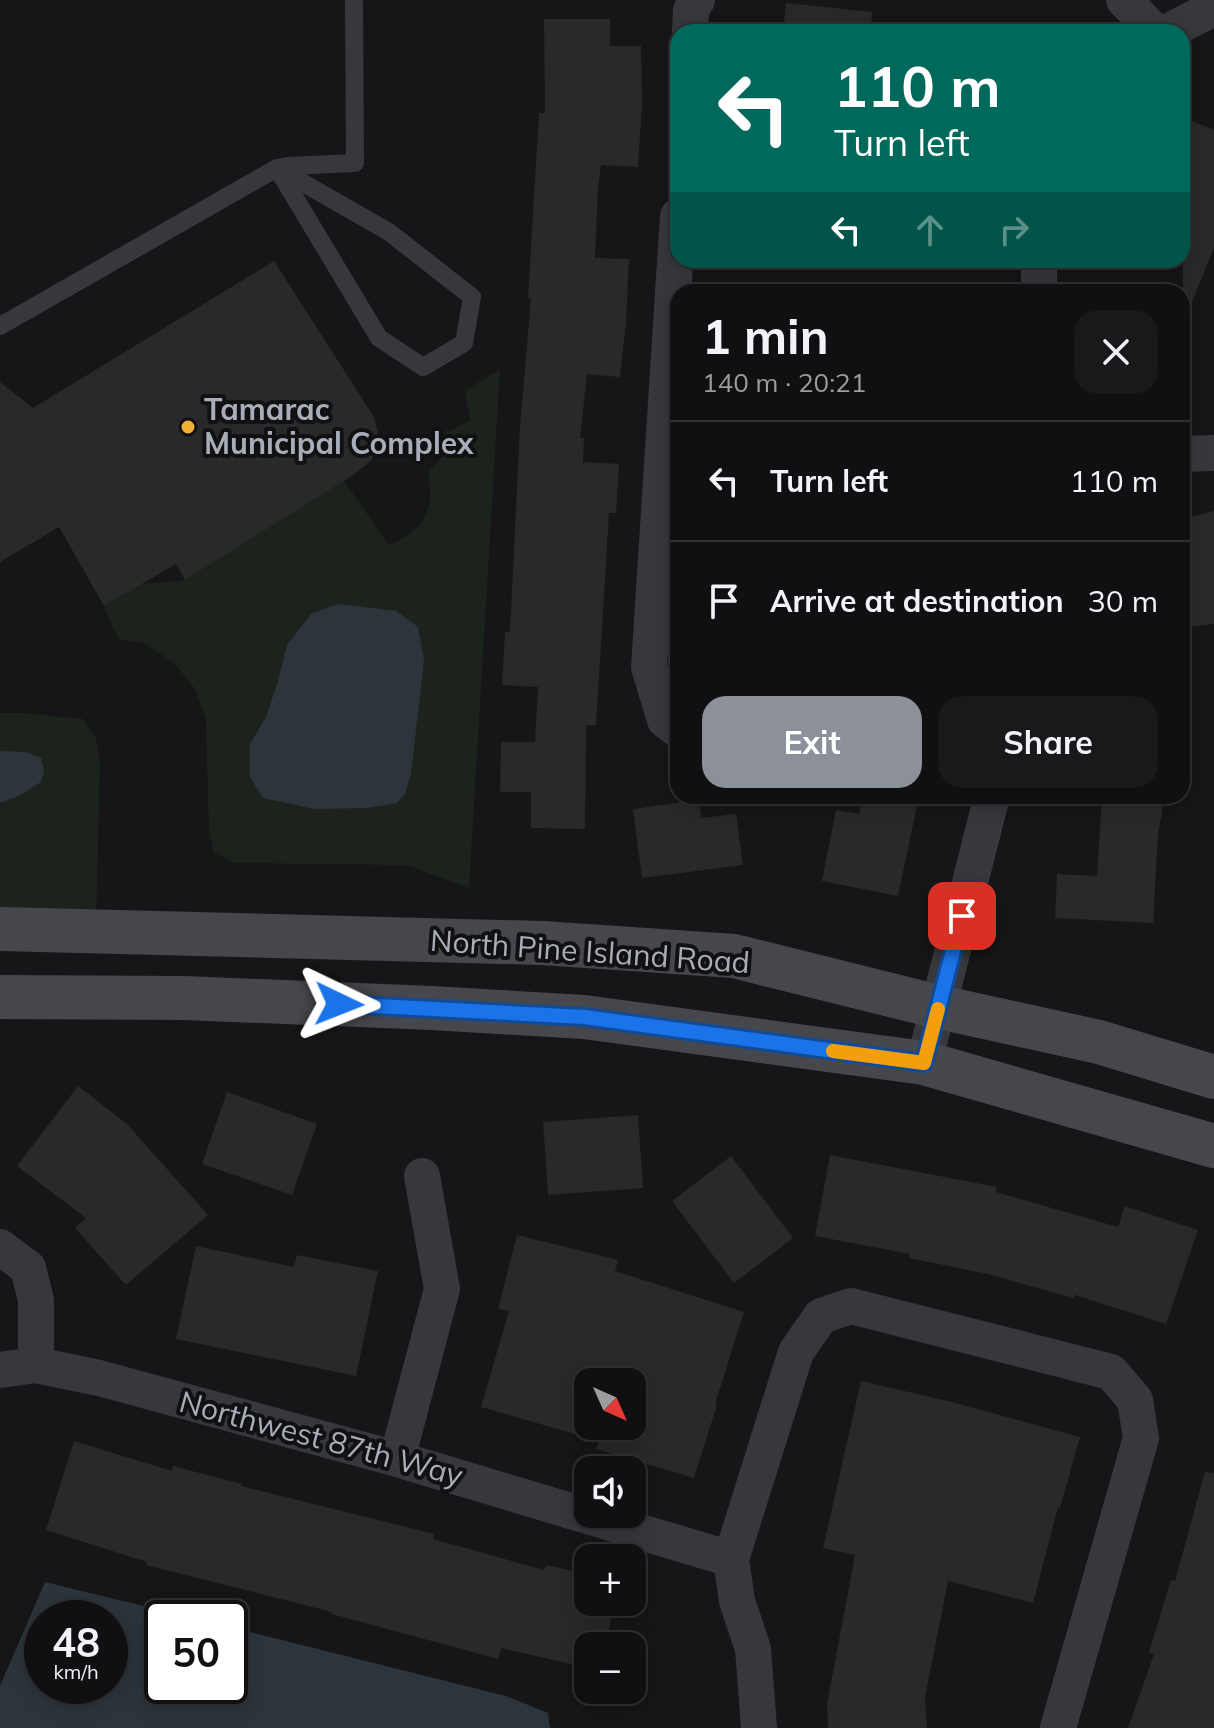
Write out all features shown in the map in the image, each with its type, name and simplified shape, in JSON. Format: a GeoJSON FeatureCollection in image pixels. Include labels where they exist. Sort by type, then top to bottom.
{"type":"FeatureCollection","features":[{"type":"Feature","properties":{"kind":"main road","name":"North Pine Island Road"},"geometry":{"type":"LineString","coordinates":[[0,929],[543,943],[734,956],[939,1007],[1099,1042],[1214,1077]]}},
{"type":"Feature","properties":{"kind":"main road"},"geometry":{"type":"LineString","coordinates":[[0,997],[184,998],[584,1017],[924,1063],[1214,1146]]}},
{"type":"Feature","properties":{"kind":"street"},"geometry":{"type":"LineString","coordinates":[[690,24],[691,10],[697,0]]}},
{"type":"Feature","properties":{"kind":"street"},"geometry":{"type":"LineString","coordinates":[[1124,0],[1147,24]]}},
{"type":"Feature","properties":{"kind":"street"},"geometry":{"type":"LineString","coordinates":[[1183,24],[1214,8]]}},
{"type":"Feature","properties":{"kind":"street"},"geometry":{"type":"LineString","coordinates":[[670,340],[649,667],[670,720]]}},
{"type":"Feature","properties":{"kind":"street"},"geometry":{"type":"LineString","coordinates":[[1190,454],[1214,453]]}},
{"type":"Feature","properties":{"kind":"street"},"geometry":{"type":"LineString","coordinates":[[924,1063],[990,804]]}},
{"type":"Feature","properties":{"kind":"street"},"geometry":{"type":"LineString","coordinates":[[397,1459],[442,1289],[422,1176]]}},
{"type":"Feature","properties":{"kind":"street"},"geometry":{"type":"LineString","coordinates":[[0,1247],[28,1268],[36,1300],[36,1365]]}},
{"type":"Feature","properties":{"kind":"street"},"geometry":{"type":"LineString","coordinates":[[759,1728],[753,1649],[737,1601],[731,1559],[796,1352],[821,1316],[851,1306],[1111,1372],[1135,1400],[1141,1438],[1058,1728]]}},
{"type":"Feature","properties":{"kind":"street","name":"Northwest 87th Way"},"geometry":{"type":"LineString","coordinates":[[0,1370],[36,1365],[99,1378],[397,1459],[731,1559]]}},
{"type":"Feature","properties":{"kind":"lane"},"geometry":{"type":"LineString","coordinates":[[0,326],[277,168],[355,163],[354,0]]}},
{"type":"Feature","properties":{"kind":"lane"},"geometry":{"type":"LineString","coordinates":[[277,168],[389,232],[472,297],[464,343],[423,367],[379,338],[277,168]]}},
{"type":"Feature","properties":{"kind":"shaded area"},"geometry":{"type":"Polygon","coordinates":[[[500,369],[469,888],[407,865],[235,863],[214,853],[209,832],[206,719],[195,689],[174,663],[144,643],[118,639],[104,606],[142,584],[185,580],[344,481],[389,545],[401,539],[425,517],[430,498],[428,473],[439,460],[446,433],[470,420],[465,391],[500,369]]]}},
{"type":"Feature","properties":{"kind":"shaded area"},"geometry":{"type":"Polygon","coordinates":[[[338,604],[396,611],[418,627],[424,660],[411,774],[405,794],[397,803],[366,808],[315,809],[263,798],[250,777],[250,744],[266,717],[287,645],[311,614],[338,604]]]}},
{"type":"Feature","properties":{"kind":"shaded area"},"geometry":{"type":"Polygon","coordinates":[[[0,713],[83,719],[96,739],[100,764],[96,922],[0,919],[0,713]]]}},
{"type":"Feature","properties":{"kind":"shaded area"},"geometry":{"type":"Polygon","coordinates":[[[0,751],[26,752],[41,758],[44,771],[41,782],[21,795],[0,803],[0,751]]]}},
{"type":"Feature","properties":{"kind":"shaded area"},"geometry":{"type":"Polygon","coordinates":[[[45,1582],[118,1600],[37,1600],[45,1582]]]}},
{"type":"Feature","properties":{"kind":"shaded area"},"geometry":{"type":"Polygon","coordinates":[[[128,1602],[144,1606],[144,1704],[248,1704],[248,1632],[506,1696],[548,1713],[550,1728],[0,1728],[0,1686],[24,1631],[24,1704],[128,1704],[128,1602]]]}},
{"type":"Feature","properties":{"kind":"building"},"geometry":{"type":"Polygon","coordinates":[[[786,3],[872,12],[871,24],[784,24],[786,3]]]}},
{"type":"Feature","properties":{"kind":"building"},"geometry":{"type":"Polygon","coordinates":[[[544,19],[610,19],[610,46],[641,46],[642,104],[638,167],[601,165],[598,188],[595,258],[629,259],[620,377],[587,374],[580,438],[584,438],[583,462],[619,464],[616,513],[609,513],[596,725],[586,725],[585,829],[531,828],[531,792],[500,792],[501,742],[535,742],[538,687],[502,685],[505,632],[510,632],[539,113],[545,113],[544,19]]]}},
{"type":"Feature","properties":{"kind":"building"},"geometry":{"type":"Polygon","coordinates":[[[1190,120],[1214,130],[1214,248],[1190,307],[1190,284],[1183,284],[1183,268],[1190,268],[1190,120]]]}},
{"type":"Feature","properties":{"kind":"building","name":"Tamarac Municipal Complex"},"geometry":{"type":"Polygon","coordinates":[[[274,261],[374,417],[379,437],[372,460],[352,476],[185,580],[176,564],[104,606],[59,527],[0,562],[0,382],[33,408],[274,261]]]}},
{"type":"Feature","properties":{"kind":"building"},"geometry":{"type":"Polygon","coordinates":[[[1214,511],[1214,624],[1190,627],[1190,517],[1214,511]]]}},
{"type":"Feature","properties":{"kind":"building"},"geometry":{"type":"Polygon","coordinates":[[[699,804],[701,818],[736,814],[743,865],[642,878],[633,809],[699,804]]]}},
{"type":"Feature","properties":{"kind":"building"},"geometry":{"type":"Polygon","coordinates":[[[861,804],[917,804],[898,896],[822,881],[836,810],[859,814],[861,804]]]}},
{"type":"Feature","properties":{"kind":"building"},"geometry":{"type":"Polygon","coordinates":[[[1102,804],[1164,804],[1158,834],[1153,923],[1055,918],[1057,874],[1097,876],[1102,804]]]}},
{"type":"Feature","properties":{"kind":"building"},"geometry":{"type":"Polygon","coordinates":[[[78,1086],[127,1124],[208,1215],[126,1285],[75,1228],[86,1218],[17,1166],[78,1086]]]}},
{"type":"Feature","properties":{"kind":"building"},"geometry":{"type":"Polygon","coordinates":[[[227,1092],[317,1124],[292,1195],[202,1164],[227,1092]]]}},
{"type":"Feature","properties":{"kind":"building"},"geometry":{"type":"Polygon","coordinates":[[[638,1115],[643,1188],[548,1195],[543,1122],[638,1115]]]}},
{"type":"Feature","properties":{"kind":"building"},"geometry":{"type":"Polygon","coordinates":[[[830,1155],[997,1187],[996,1192],[1118,1227],[1125,1206],[1198,1230],[1166,1324],[1075,1295],[1073,1298],[988,1274],[909,1258],[910,1254],[815,1236],[830,1155]]]}},
{"type":"Feature","properties":{"kind":"building"},"geometry":{"type":"Polygon","coordinates":[[[731,1156],[793,1238],[734,1283],[672,1201],[731,1156]]]}},
{"type":"Feature","properties":{"kind":"building"},"geometry":{"type":"Polygon","coordinates":[[[517,1235],[618,1260],[615,1271],[744,1312],[694,1478],[646,1464],[646,1456],[620,1456],[596,1449],[599,1441],[596,1440],[646,1440],[646,1368],[574,1368],[574,1434],[481,1407],[509,1311],[498,1309],[517,1235]]]}},
{"type":"Feature","properties":{"kind":"building"},"geometry":{"type":"Polygon","coordinates":[[[196,1246],[294,1267],[297,1255],[378,1271],[356,1376],[176,1339],[196,1246]]]}},
{"type":"Feature","properties":{"kind":"building"},"geometry":{"type":"Polygon","coordinates":[[[861,1381],[1080,1437],[1033,1603],[948,1581],[925,1697],[927,1728],[828,1728],[827,1704],[855,1555],[823,1548],[861,1381]]]}},
{"type":"Feature","properties":{"kind":"building"},"geometry":{"type":"Polygon","coordinates":[[[74,1441],[172,1471],[173,1466],[434,1534],[433,1539],[544,1570],[546,1565],[574,1571],[574,1616],[612,1616],[608,1632],[574,1632],[574,1665],[501,1648],[498,1659],[332,1612],[146,1565],[147,1562],[46,1530],[74,1441]]]}},
{"type":"Feature","properties":{"kind":"building"},"geometry":{"type":"Polygon","coordinates":[[[1205,1472],[1214,1473],[1214,1728],[1128,1728],[1154,1654],[1149,1652],[1171,1580],[1175,1581],[1205,1472]]]}},
{"type":"Feature","properties":{"kind":"slow traffic"},"geometry":{"type":"LineString","coordinates":[[833,1051],[924,1063],[938,1009]]}},
{"type":"Feature","properties":{"kind":"place","name":"Tamarac Municipal Complex"},"geometry":{"type":"Point","coordinates":[188,427]}},
{"type":"Feature","properties":{"kind":"route"},"geometry":{"type":"LineString","coordinates":[[339,1004],[584,1017],[924,1063],[962,916]]}}]}
